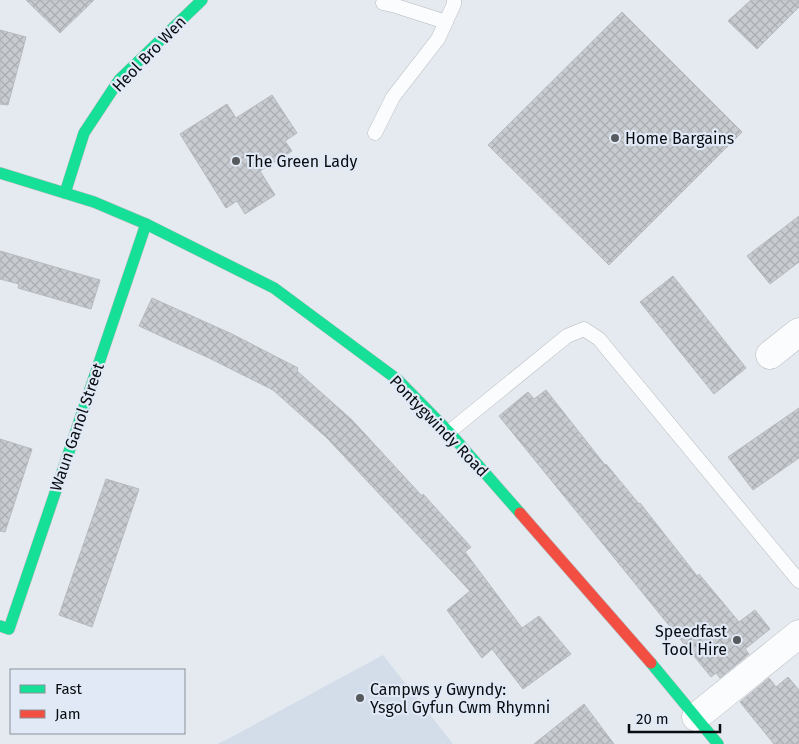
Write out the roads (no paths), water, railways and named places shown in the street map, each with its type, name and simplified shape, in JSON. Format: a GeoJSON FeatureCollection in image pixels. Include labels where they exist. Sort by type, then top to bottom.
{"type":"FeatureCollection","features":[{"type":"Feature","properties":{"kind":"main road","name":"Heol Bro Wen"},"geometry":{"type":"LineString","coordinates":[[65,193],[84,133],[119,80],[202,0]]}},
{"type":"Feature","properties":{"kind":"main road","name":"Pontygwindy Road"},"geometry":{"type":"LineString","coordinates":[[0,173],[94,202],[146,224],[274,288],[398,380],[448,432],[632,640],[718,744]]}},
{"type":"Feature","properties":{"kind":"main road","name":"Waun Ganol Street"},"geometry":{"type":"LineString","coordinates":[[4,628],[146,224]]}},
{"type":"Feature","properties":{"kind":"street"},"geometry":{"type":"LineString","coordinates":[[770,354],[799,332]]}},
{"type":"Feature","properties":{"kind":"street"},"geometry":{"type":"LineString","coordinates":[[696,717],[799,634]]}},
{"type":"Feature","properties":{"kind":"lane"},"geometry":{"type":"LineString","coordinates":[[375,133],[393,97],[438,39],[454,4],[454,0]]}},
{"type":"Feature","properties":{"kind":"lane"},"geometry":{"type":"LineString","coordinates":[[383,3],[446,22]]}},
{"type":"Feature","properties":{"kind":"lane"},"geometry":{"type":"LineString","coordinates":[[448,432],[567,336],[584,329],[600,339],[799,581]]}},
{"type":"Feature","properties":{"kind":"place","name":"Home Bargains"},"geometry":{"type":"Point","coordinates":[615,138]}},
{"type":"Feature","properties":{"kind":"place","name":"The Green Lady"},"geometry":{"type":"Point","coordinates":[236,161]}},
{"type":"Feature","properties":{"kind":"place","name":"Speedfast Tool Hire"},"geometry":{"type":"Point","coordinates":[737,640]}},
{"type":"Feature","properties":{"kind":"place","name":"Campws y Gwyndy: Ysgol Gyfun Cwm Rhymni"},"geometry":{"type":"Point","coordinates":[360,698]}}]}
